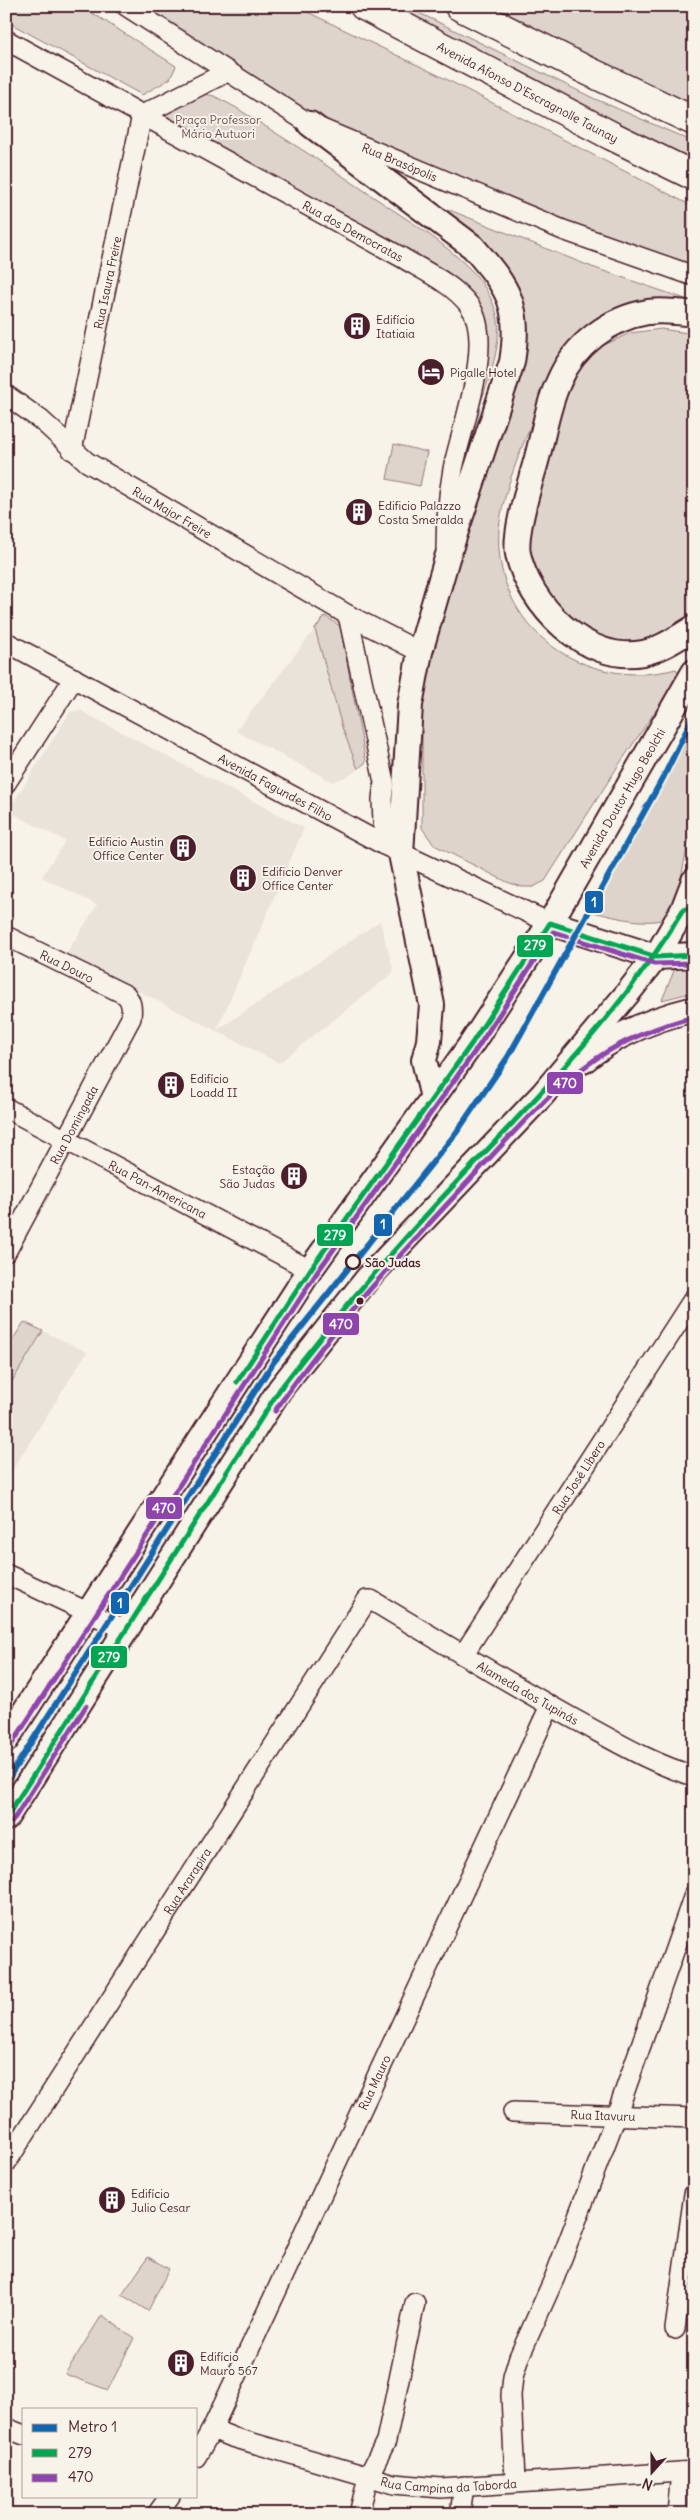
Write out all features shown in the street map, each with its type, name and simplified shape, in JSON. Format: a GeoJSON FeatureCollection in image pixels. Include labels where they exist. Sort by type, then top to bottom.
{"type":"FeatureCollection","features":[{"type":"Feature","properties":{"kind":"highway","name":"Avenida Afonso D'Escragnolle Taunay"},"geometry":{"type":"LineString","coordinates":[[364,6],[612,136],[694,176]]}},
{"type":"Feature","properties":{"kind":"highway"},"geometry":{"type":"LineString","coordinates":[[459,6],[584,69],[694,121]]}},
{"type":"Feature","properties":{"kind":"main road"},"geometry":{"type":"LineString","coordinates":[[310,124],[473,247],[494,271],[511,300],[516,333],[512,362],[446,558],[420,652],[393,849],[432,1005],[430,1040],[424,1060],[432,1098]]}},
{"type":"Feature","properties":{"kind":"main road"},"geometry":{"type":"LineString","coordinates":[[694,314],[649,312],[629,317],[592,336],[573,356],[556,390],[528,491],[520,525],[518,551],[525,578],[539,604],[562,626],[593,646],[619,654],[642,653],[665,645],[694,628]]}},
{"type":"Feature","properties":{"kind":"main road","name":"Avenida Doutor Hugo Beolchi"},"geometry":{"type":"LineString","coordinates":[[6,1740],[310,1270],[472,1043],[550,923],[694,672]]}},
{"type":"Feature","properties":{"kind":"main road"},"geometry":{"type":"LineString","coordinates":[[6,1818],[280,1389],[319,1337],[368,1278],[543,1094],[656,957],[688,908],[694,881]]}},
{"type":"Feature","properties":{"kind":"main road"},"geometry":{"type":"LineString","coordinates":[[550,923],[656,957],[694,955]]}},
{"type":"Feature","properties":{"kind":"main road"},"geometry":{"type":"LineString","coordinates":[[543,1094],[612,1039],[661,1018],[694,1009]]}},
{"type":"Feature","properties":{"kind":"street","name":"Rua Brasópolis"},"geometry":{"type":"LineString","coordinates":[[126,6],[310,124],[563,230],[694,276]]}},
{"type":"Feature","properties":{"kind":"street","name":"Rua dos Democratas"},"geometry":{"type":"LineString","coordinates":[[6,40],[438,278],[470,306],[478,323],[480,340],[476,371],[450,489],[446,516],[446,558]]}},
{"type":"Feature","properties":{"kind":"street"},"geometry":{"type":"LineString","coordinates":[[142,115],[227,72]]}},
{"type":"Feature","properties":{"kind":"street","name":"Rua Isaura Freire"},"geometry":{"type":"LineString","coordinates":[[72,450],[142,115]]}},
{"type":"Feature","properties":{"kind":"street","name":"Rua Major Freire"},"geometry":{"type":"LineString","coordinates":[[6,395],[41,420],[72,450],[106,474],[348,615],[420,652]]}},
{"type":"Feature","properties":{"kind":"street"},"geometry":{"type":"LineString","coordinates":[[348,615],[384,782],[382,799],[393,849]]}},
{"type":"Feature","properties":{"kind":"street","name":"Avenida Fagundes Filho"},"geometry":{"type":"LineString","coordinates":[[6,642],[393,849],[550,923]]}},
{"type":"Feature","properties":{"kind":"street"},"geometry":{"type":"LineString","coordinates":[[6,783],[74,678]]}},
{"type":"Feature","properties":{"kind":"street","name":"Rua Douro"},"geometry":{"type":"LineString","coordinates":[[6,936],[126,996]]}},
{"type":"Feature","properties":{"kind":"street","name":"Rua Domingada"},"geometry":{"type":"LineString","coordinates":[[6,1252],[131,1018],[131,1003],[126,996]]}},
{"type":"Feature","properties":{"kind":"street","name":"Rua Pan-Americana"},"geometry":{"type":"LineString","coordinates":[[6,1108],[310,1270]]}},
{"type":"Feature","properties":{"kind":"street","name":"Rua José Líbero"},"geometry":{"type":"LineString","coordinates":[[463,1655],[694,1298]]}},
{"type":"Feature","properties":{"kind":"street"},"geometry":{"type":"LineString","coordinates":[[6,1574],[126,1630]]}},
{"type":"Feature","properties":{"kind":"street","name":"Alameda dos Tupinás"},"geometry":{"type":"LineString","coordinates":[[368,1599],[550,1706],[626,1748],[694,1776]]}},
{"type":"Feature","properties":{"kind":"street","name":"Rua Ararapira"},"geometry":{"type":"LineString","coordinates":[[6,2163],[368,1599]]}},
{"type":"Feature","properties":{"kind":"street","name":"Rua Mauro"},"geometry":{"type":"LineString","coordinates":[[198,2454],[212,2429],[550,1706]]}},
{"type":"Feature","properties":{"kind":"street"},"geometry":{"type":"LineString","coordinates":[[515,2481],[511,2395],[513,2377],[519,2358],[554,2279],[616,2116],[694,1895]]}},
{"type":"Feature","properties":{"kind":"street","name":"Rua Itavuru"},"geometry":{"type":"LineString","coordinates":[[513,2112],[694,2118]]}},
{"type":"Feature","properties":{"kind":"street"},"geometry":{"type":"LineString","coordinates":[[675,2329],[694,2194]]}},
{"type":"Feature","properties":{"kind":"street"},"geometry":{"type":"LineString","coordinates":[[359,2514],[368,2477],[386,2442],[415,2303]]}},
{"type":"Feature","properties":{"kind":"street"},"geometry":{"type":"LineString","coordinates":[[6,2428],[22,2434]]}},
{"type":"Feature","properties":{"kind":"street","name":"Rua Campina da Taborda"},"geometry":{"type":"LineString","coordinates":[[212,2429],[232,2437],[368,2477],[441,2488],[515,2481],[687,2471]]}},
{"type":"Feature","properties":{"kind":"street"},"geometry":{"type":"LineString","coordinates":[[678,2514],[687,2471]]}},
{"type":"Feature","properties":{"kind":"street"},"geometry":{"type":"LineString","coordinates":[[460,2514],[464,2486]]}},
{"type":"Feature","properties":{"kind":"street"},"geometry":{"type":"LineString","coordinates":[[157,2514],[169,2498]]}},
{"type":"Feature","properties":{"kind":"shaded area"},"geometry":{"type":"Polygon","coordinates":[[[325,616],[340,626],[366,762],[352,774],[333,782],[236,731],[325,616]]]}},
{"type":"Feature","properties":{"kind":"shaded area"},"geometry":{"type":"Polygon","coordinates":[[[79,710],[304,828],[217,1030],[380,921],[394,972],[279,1063],[66,954],[97,905],[42,877],[65,841],[8,811],[70,712],[79,710]]]}},
{"type":"Feature","properties":{"kind":"shaded area"},"geometry":{"type":"Polygon","coordinates":[[[24,1322],[87,1352],[6,1480],[6,1350],[24,1322]]]}},
{"type":"Feature","properties":{"kind":"green space","name":"Praça Professor Mário Autuori"},"geometry":{"type":"Polygon","coordinates":[[[6,6],[81,6],[176,66],[170,79],[142,95],[6,21],[6,6]]]}},
{"type":"Feature","properties":{"kind":"green space"},"geometry":{"type":"Polygon","coordinates":[[[135,6],[295,6],[444,78],[694,207],[694,271],[455,181],[343,128],[263,87],[135,6]]]}},
{"type":"Feature","properties":{"kind":"green space"},"geometry":{"type":"Polygon","coordinates":[[[374,6],[405,6],[593,98],[694,142],[694,169],[374,6]]]}},
{"type":"Feature","properties":{"kind":"green space"},"geometry":{"type":"Polygon","coordinates":[[[483,6],[694,6],[694,104],[609,68],[483,6]]]}},
{"type":"Feature","properties":{"kind":"green space","name":"Praça Professor Mário Autuori"},"geometry":{"type":"Polygon","coordinates":[[[201,93],[214,96],[235,107],[347,179],[439,242],[479,279],[494,306],[498,320],[498,333],[497,347],[490,376],[471,430],[478,310],[159,119],[172,108],[201,93]]]}},
{"type":"Feature","properties":{"kind":"green space"},"geometry":{"type":"Polygon","coordinates":[[[447,209],[592,267],[694,302],[694,309],[598,323],[578,333],[569,342],[554,364],[548,377],[504,500],[499,529],[501,564],[511,596],[528,623],[551,645],[578,661],[609,671],[642,674],[676,669],[680,675],[618,766],[545,881],[533,887],[522,887],[507,882],[434,845],[422,828],[422,697],[431,651],[458,556],[517,287],[496,254],[468,228],[445,214],[447,209]]]}},
{"type":"Feature","properties":{"kind":"green space"},"geometry":{"type":"Polygon","coordinates":[[[661,329],[694,334],[694,624],[627,650],[559,620],[526,549],[533,504],[565,399],[579,370],[600,347],[630,333],[661,329]]]}},
{"type":"Feature","properties":{"kind":"green space"},"geometry":{"type":"Polygon","coordinates":[[[394,444],[427,452],[420,486],[387,479],[394,444]]]}},
{"type":"Feature","properties":{"kind":"green space"},"geometry":{"type":"Polygon","coordinates":[[[325,616],[340,626],[366,762],[358,769],[342,727],[315,629],[325,616]]]}},
{"type":"Feature","properties":{"kind":"green space"},"geometry":{"type":"Polygon","coordinates":[[[694,729],[694,813],[674,913],[656,921],[644,921],[619,918],[585,910],[633,837],[694,729]]]}},
{"type":"Feature","properties":{"kind":"green space"},"geometry":{"type":"Polygon","coordinates":[[[676,966],[694,968],[694,992],[662,1000],[676,966]]]}},
{"type":"Feature","properties":{"kind":"green space"},"geometry":{"type":"Polygon","coordinates":[[[24,1322],[43,1331],[11,1383],[6,1380],[6,1350],[24,1322]]]}},
{"type":"Feature","properties":{"kind":"green space"},"geometry":{"type":"Polygon","coordinates":[[[148,2257],[169,2269],[148,2311],[122,2295],[148,2257]]]}},
{"type":"Feature","properties":{"kind":"green space"},"geometry":{"type":"Polygon","coordinates":[[[102,2315],[134,2338],[108,2390],[65,2374],[102,2315]]]}},
{"type":"Feature","properties":{"kind":"metro line","name":"1"},"geometry":{"type":"LineString","coordinates":[[6,1782],[273,1363],[456,1133],[508,1057],[664,776],[694,715]]}},
{"type":"Feature","properties":{"kind":"transit line","name":"279"},"geometry":{"type":"LineString","coordinates":[[6,1818],[280,1389],[321,1336],[386,1259],[576,1054],[633,984],[683,910],[694,906]]}},
{"type":"Feature","properties":{"kind":"transit line","name":"279"},"geometry":{"type":"LineString","coordinates":[[237,1382],[310,1270],[472,1043],[550,923],[656,957],[694,955]]}},
{"type":"Feature","properties":{"kind":"transit line","name":"470"},"geometry":{"type":"LineString","coordinates":[[12,1744],[316,1274],[478,1047],[553,932],[654,964],[694,963]]}},
{"type":"Feature","properties":{"kind":"transit line","name":"470"},"geometry":{"type":"LineString","coordinates":[[275,1411],[319,1351],[365,1295],[495,1152],[561,1086],[597,1058],[620,1044],[668,1024],[694,1017]]}},
{"type":"Feature","properties":{"kind":"transit line","name":"470"},"geometry":{"type":"LineString","coordinates":[[12,1822],[86,1706]]}},
{"type":"Feature","properties":{"kind":"place","name":"Edifício Itatiaia"},"geometry":{"type":"Point","coordinates":[357,326]}},
{"type":"Feature","properties":{"kind":"place","name":"Pigalle Hotel"},"geometry":{"type":"Point","coordinates":[431,372]}},
{"type":"Feature","properties":{"kind":"place","name":"Edificio Palazzo Costa Smeralda"},"geometry":{"type":"Point","coordinates":[359,512]}},
{"type":"Feature","properties":{"kind":"place","name":"Edificio Austin Office Center"},"geometry":{"type":"Point","coordinates":[183,848]}},
{"type":"Feature","properties":{"kind":"place","name":"Edificio Denver Office Center"},"geometry":{"type":"Point","coordinates":[243,878]}},
{"type":"Feature","properties":{"kind":"place","name":"Edifício Loadd II"},"geometry":{"type":"Point","coordinates":[171,1085]}},
{"type":"Feature","properties":{"kind":"place","name":"Estação São Judas"},"geometry":{"type":"Point","coordinates":[294,1176]}},
{"type":"Feature","properties":{"kind":"place","name":"São Judas"},"geometry":{"type":"Point","coordinates":[353,1262]}},
{"type":"Feature","properties":{"kind":"place","name":"Edifício Julio Cesar"},"geometry":{"type":"Point","coordinates":[112,2200]}},
{"type":"Feature","properties":{"kind":"place","name":"Edifício Mauro 567"},"geometry":{"type":"Point","coordinates":[181,2363]}}]}
